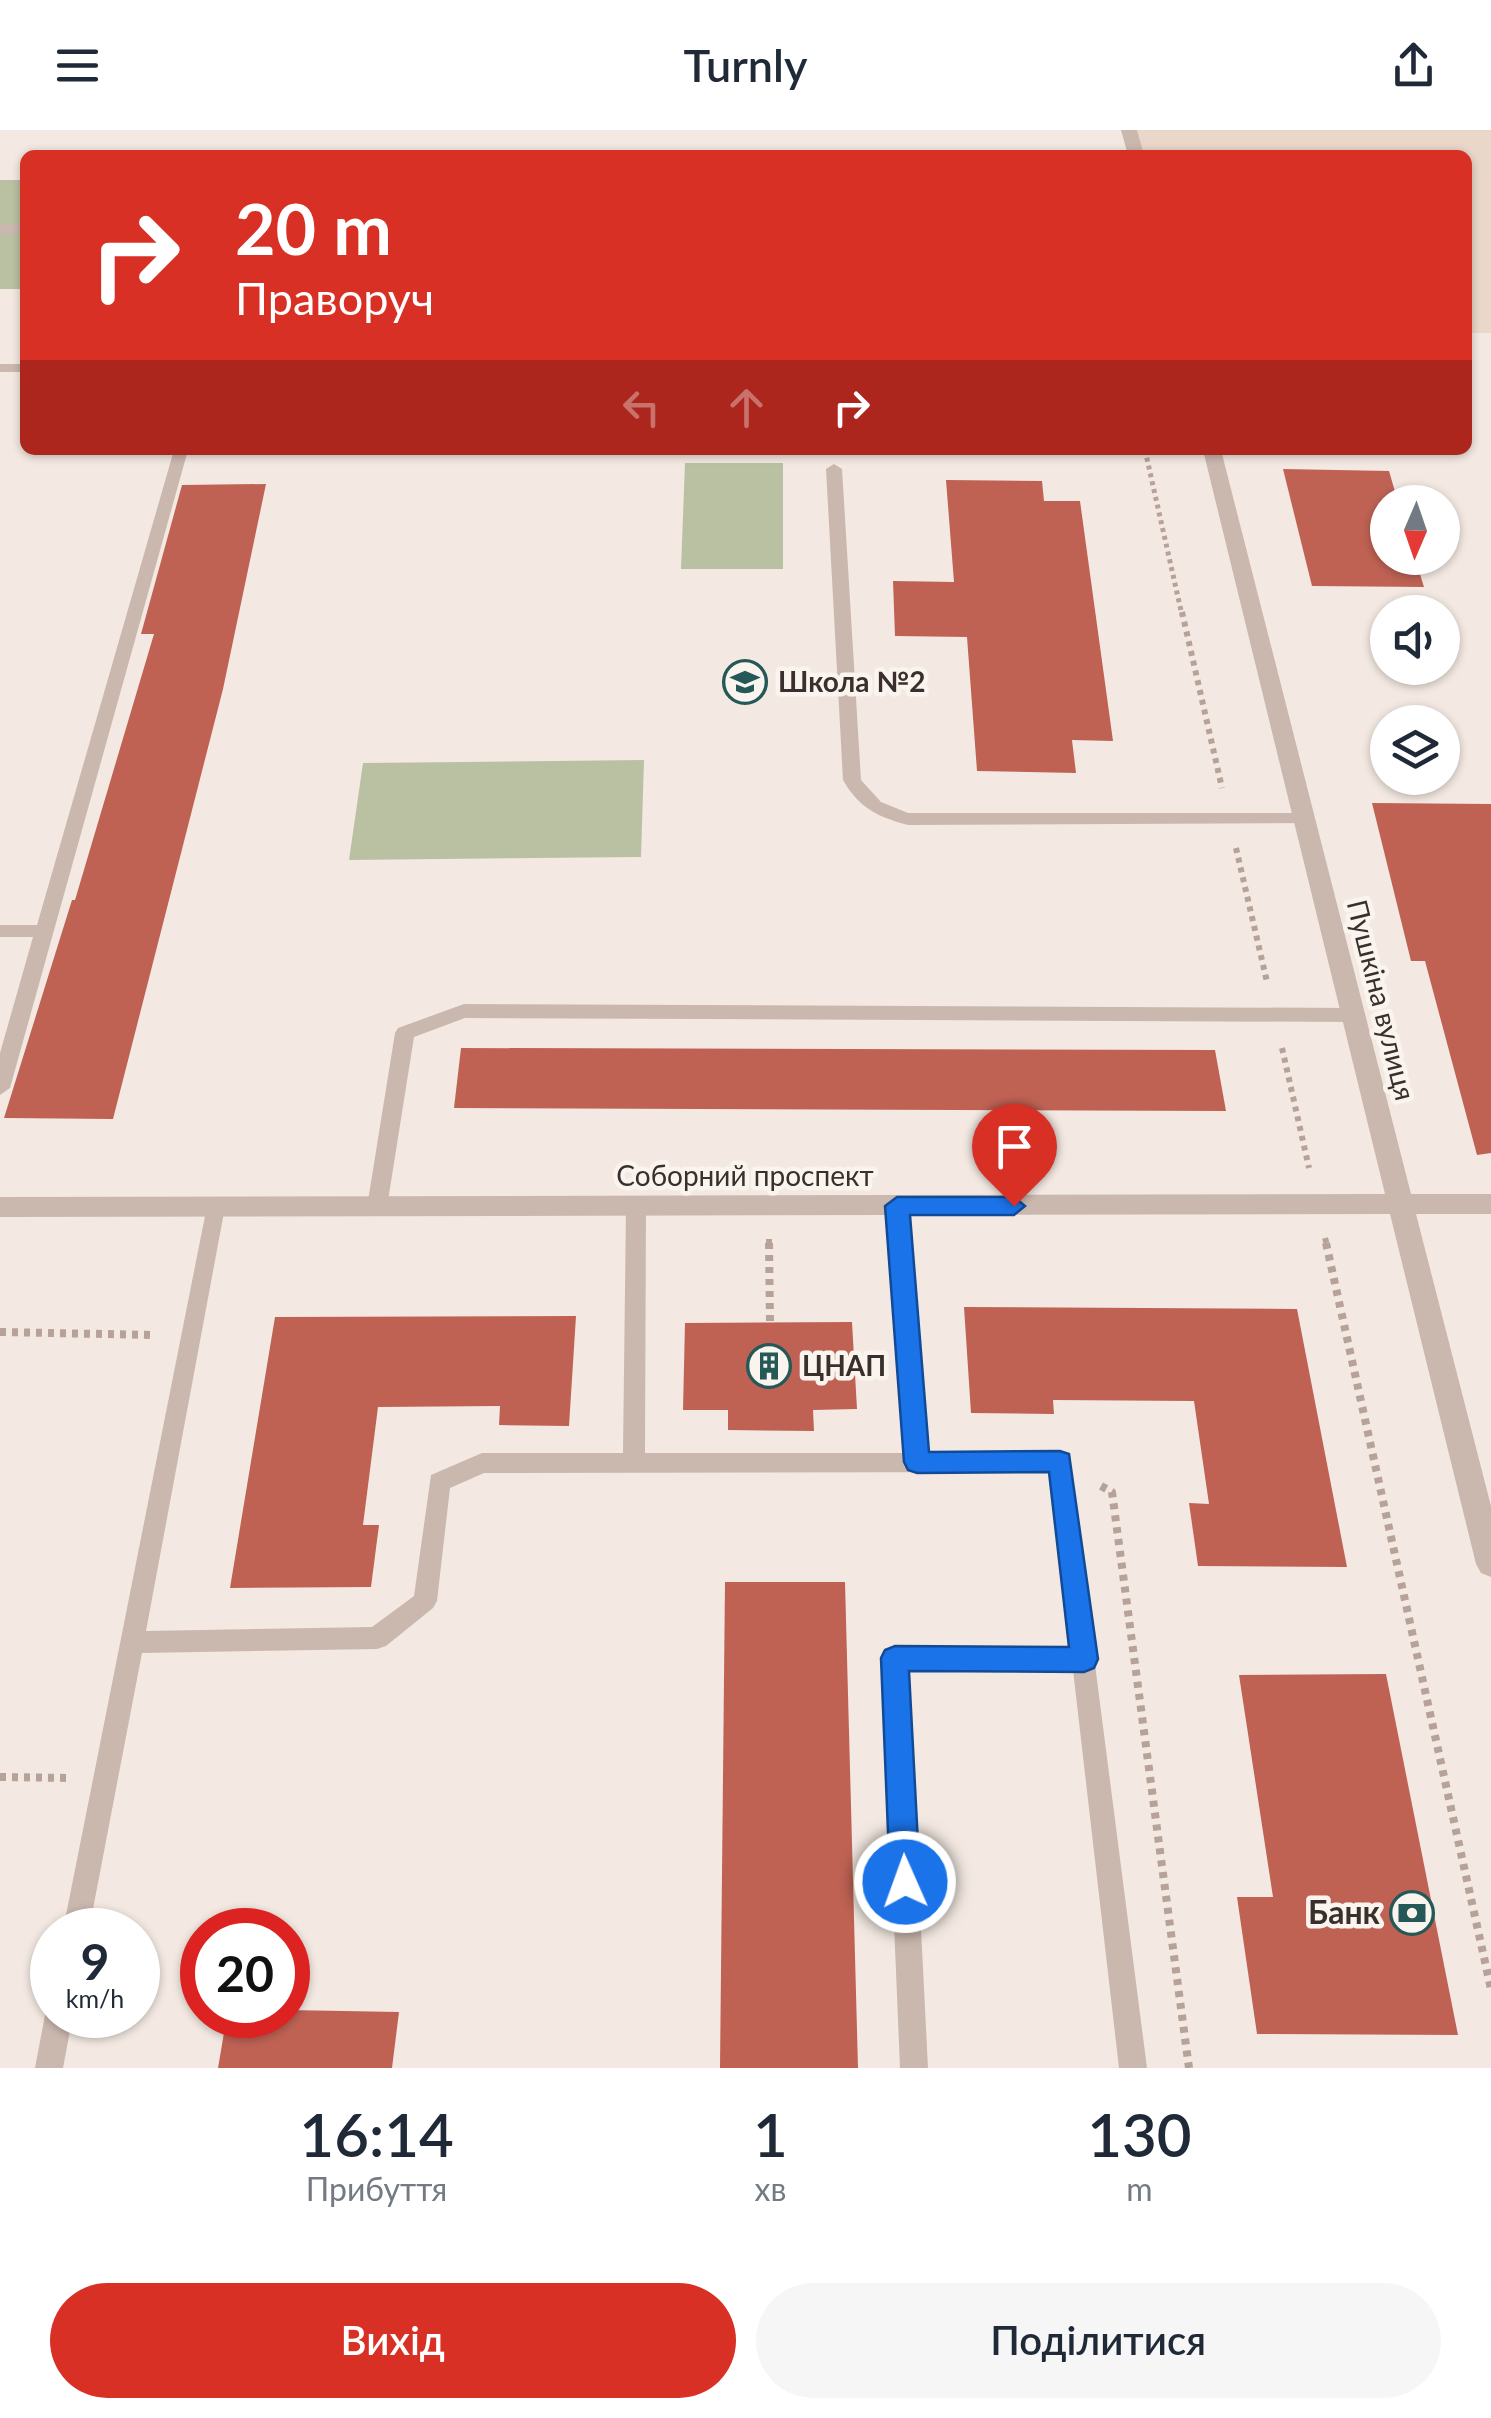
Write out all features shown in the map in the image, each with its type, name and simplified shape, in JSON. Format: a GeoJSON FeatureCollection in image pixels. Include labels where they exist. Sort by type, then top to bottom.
{"type":"FeatureCollection","features":[{"type":"Feature","properties":{"kind":"street","name":"Пушкіна вулиця"},"geometry":{"type":"LineString","coordinates":[[1213,455],[1491,1564]]}},
{"type":"Feature","properties":{"kind":"street","name":"Соборний проспект"},"geometry":{"type":"LineString","coordinates":[[0,1207],[1491,1204]]}},
{"type":"Feature","properties":{"kind":"lane"},"geometry":{"type":"LineString","coordinates":[[0,1088],[180,455]]}},
{"type":"Feature","properties":{"kind":"lane"},"geometry":{"type":"LineString","coordinates":[[834,469],[852,780],[860,796],[879,812],[908,819],[1305,819]]}},
{"type":"Feature","properties":{"kind":"lane"},"geometry":{"type":"LineString","coordinates":[[0,931],[46,931]]}},
{"type":"Feature","properties":{"kind":"lane"},"geometry":{"type":"LineString","coordinates":[[0,1004],[24,1004]]}},
{"type":"Feature","properties":{"kind":"lane"},"geometry":{"type":"LineString","coordinates":[[377,1207],[405,1033],[464,1012],[1354,1015]]}},
{"type":"Feature","properties":{"kind":"lane"},"geometry":{"type":"LineString","coordinates":[[634,1463],[636,1206]]}},
{"type":"Feature","properties":{"kind":"lane"},"geometry":{"type":"LineString","coordinates":[[897,1206],[917,1462]]}},
{"type":"Feature","properties":{"kind":"lane"},"geometry":{"type":"LineString","coordinates":[[80,1908],[215,1207]]}},
{"type":"Feature","properties":{"kind":"lane"},"geometry":{"type":"LineString","coordinates":[[131,1642],[378,1638],[425,1601],[439,1482],[482,1464],[1060,1462],[1133,2068]]}},
{"type":"Feature","properties":{"kind":"lane"},"geometry":{"type":"LineString","coordinates":[[914,2068],[895,1658],[1084,1659]]}},
{"type":"Feature","properties":{"kind":"lane"},"geometry":{"type":"LineString","coordinates":[[49,2068],[55,2038]]}},
{"type":"Feature","properties":{"kind":"path"},"geometry":{"type":"LineString","coordinates":[[1323,1230],[1491,1989]]}},
{"type":"Feature","properties":{"kind":"path"},"geometry":{"type":"LineString","coordinates":[[769,1231],[770,1322]]}},
{"type":"Feature","properties":{"kind":"path"},"geometry":{"type":"LineString","coordinates":[[0,1332],[190,1335]]}},
{"type":"Feature","properties":{"kind":"path"},"geometry":{"type":"LineString","coordinates":[[1060,1462],[1112,1492],[1188,2068]]}},
{"type":"Feature","properties":{"kind":"path"},"geometry":{"type":"LineString","coordinates":[[0,1777],[105,1778]]}},
{"type":"Feature","properties":{"kind":"green space"},"geometry":{"type":"Polygon","coordinates":[[[0,180],[20,180],[20,289],[0,289],[0,180]]]}},
{"type":"Feature","properties":{"kind":"green space"},"geometry":{"type":"Polygon","coordinates":[[[685,463],[783,463],[783,569],[681,569],[685,463]]]}},
{"type":"Feature","properties":{"kind":"green space"},"geometry":{"type":"Polygon","coordinates":[[[644,760],[641,857],[349,860],[363,763],[644,760]]]}},
{"type":"Feature","properties":{"kind":"shaded area"},"geometry":{"type":"Polygon","coordinates":[[[1129,130],[1491,130],[1491,333],[1472,333],[1472,150],[1135,150],[1129,130]]]}},
{"type":"Feature","properties":{"kind":"building"},"geometry":{"type":"Polygon","coordinates":[[[1283,469],[1389,471],[1393,485],[1370,485],[1370,575],[1420,575],[1424,587],[1312,586],[1283,469]]]}},
{"type":"Feature","properties":{"kind":"building"},"geometry":{"type":"Polygon","coordinates":[[[946,480],[1042,481],[1044,501],[1080,501],[1113,741],[1072,740],[1076,773],[977,771],[967,637],[895,636],[893,581],[954,582],[946,480]]]}},
{"type":"Feature","properties":{"kind":"building"},"geometry":{"type":"Polygon","coordinates":[[[266,484],[223,689],[113,1119],[4,1118],[75,900],[154,634],[141,634],[182,485],[266,484]]]}},
{"type":"Feature","properties":{"kind":"building"},"geometry":{"type":"Polygon","coordinates":[[[1372,803],[1491,804],[1491,1153],[1477,1155],[1425,961],[1411,961],[1372,803]]]}},
{"type":"Feature","properties":{"kind":"building"},"geometry":{"type":"Polygon","coordinates":[[[461,1048],[1215,1050],[1226,1111],[454,1108],[461,1048]]]}},
{"type":"Feature","properties":{"kind":"building"},"geometry":{"type":"Polygon","coordinates":[[[964,1307],[1297,1309],[1347,1567],[1198,1566],[1189,1503],[1209,1504],[1194,1401],[1053,1400],[1054,1414],[971,1413],[964,1307]]]}},
{"type":"Feature","properties":{"kind":"building"},"geometry":{"type":"Polygon","coordinates":[[[576,1316],[569,1426],[499,1425],[500,1406],[378,1407],[363,1525],[379,1525],[371,1587],[230,1588],[275,1317],[576,1316]]]}},
{"type":"Feature","properties":{"kind":"building","name":"ЦНАП"},"geometry":{"type":"Polygon","coordinates":[[[852,1322],[857,1409],[813,1410],[814,1431],[728,1430],[728,1410],[683,1410],[685,1323],[852,1322]]]}},
{"type":"Feature","properties":{"kind":"building"},"geometry":{"type":"Polygon","coordinates":[[[725,1582],[845,1582],[858,2068],[720,2068],[725,1582]]]}},
{"type":"Feature","properties":{"kind":"building"},"geometry":{"type":"Polygon","coordinates":[[[1386,1674],[1458,2035],[1257,2034],[1237,1897],[1273,1897],[1239,1675],[1386,1674]]]}},
{"type":"Feature","properties":{"kind":"building"},"geometry":{"type":"Polygon","coordinates":[[[310,2010],[399,2012],[392,2068],[218,2068],[223,2038],[310,2038],[310,2010]]]}},
{"type":"Feature","properties":{"kind":"place","name":"Школа №2"},"geometry":{"type":"Point","coordinates":[745,682]}},
{"type":"Feature","properties":{"kind":"place","name":"ЦНАП"},"geometry":{"type":"Point","coordinates":[769,1366]}},
{"type":"Feature","properties":{"kind":"place","name":"Банк"},"geometry":{"type":"Point","coordinates":[1412,1913]}},
{"type":"Feature","properties":{"kind":"route"},"geometry":{"type":"LineString","coordinates":[[905,1882],[895,1658],[1084,1659],[1060,1462],[917,1462],[897,1206],[1014,1206]]}}]}
